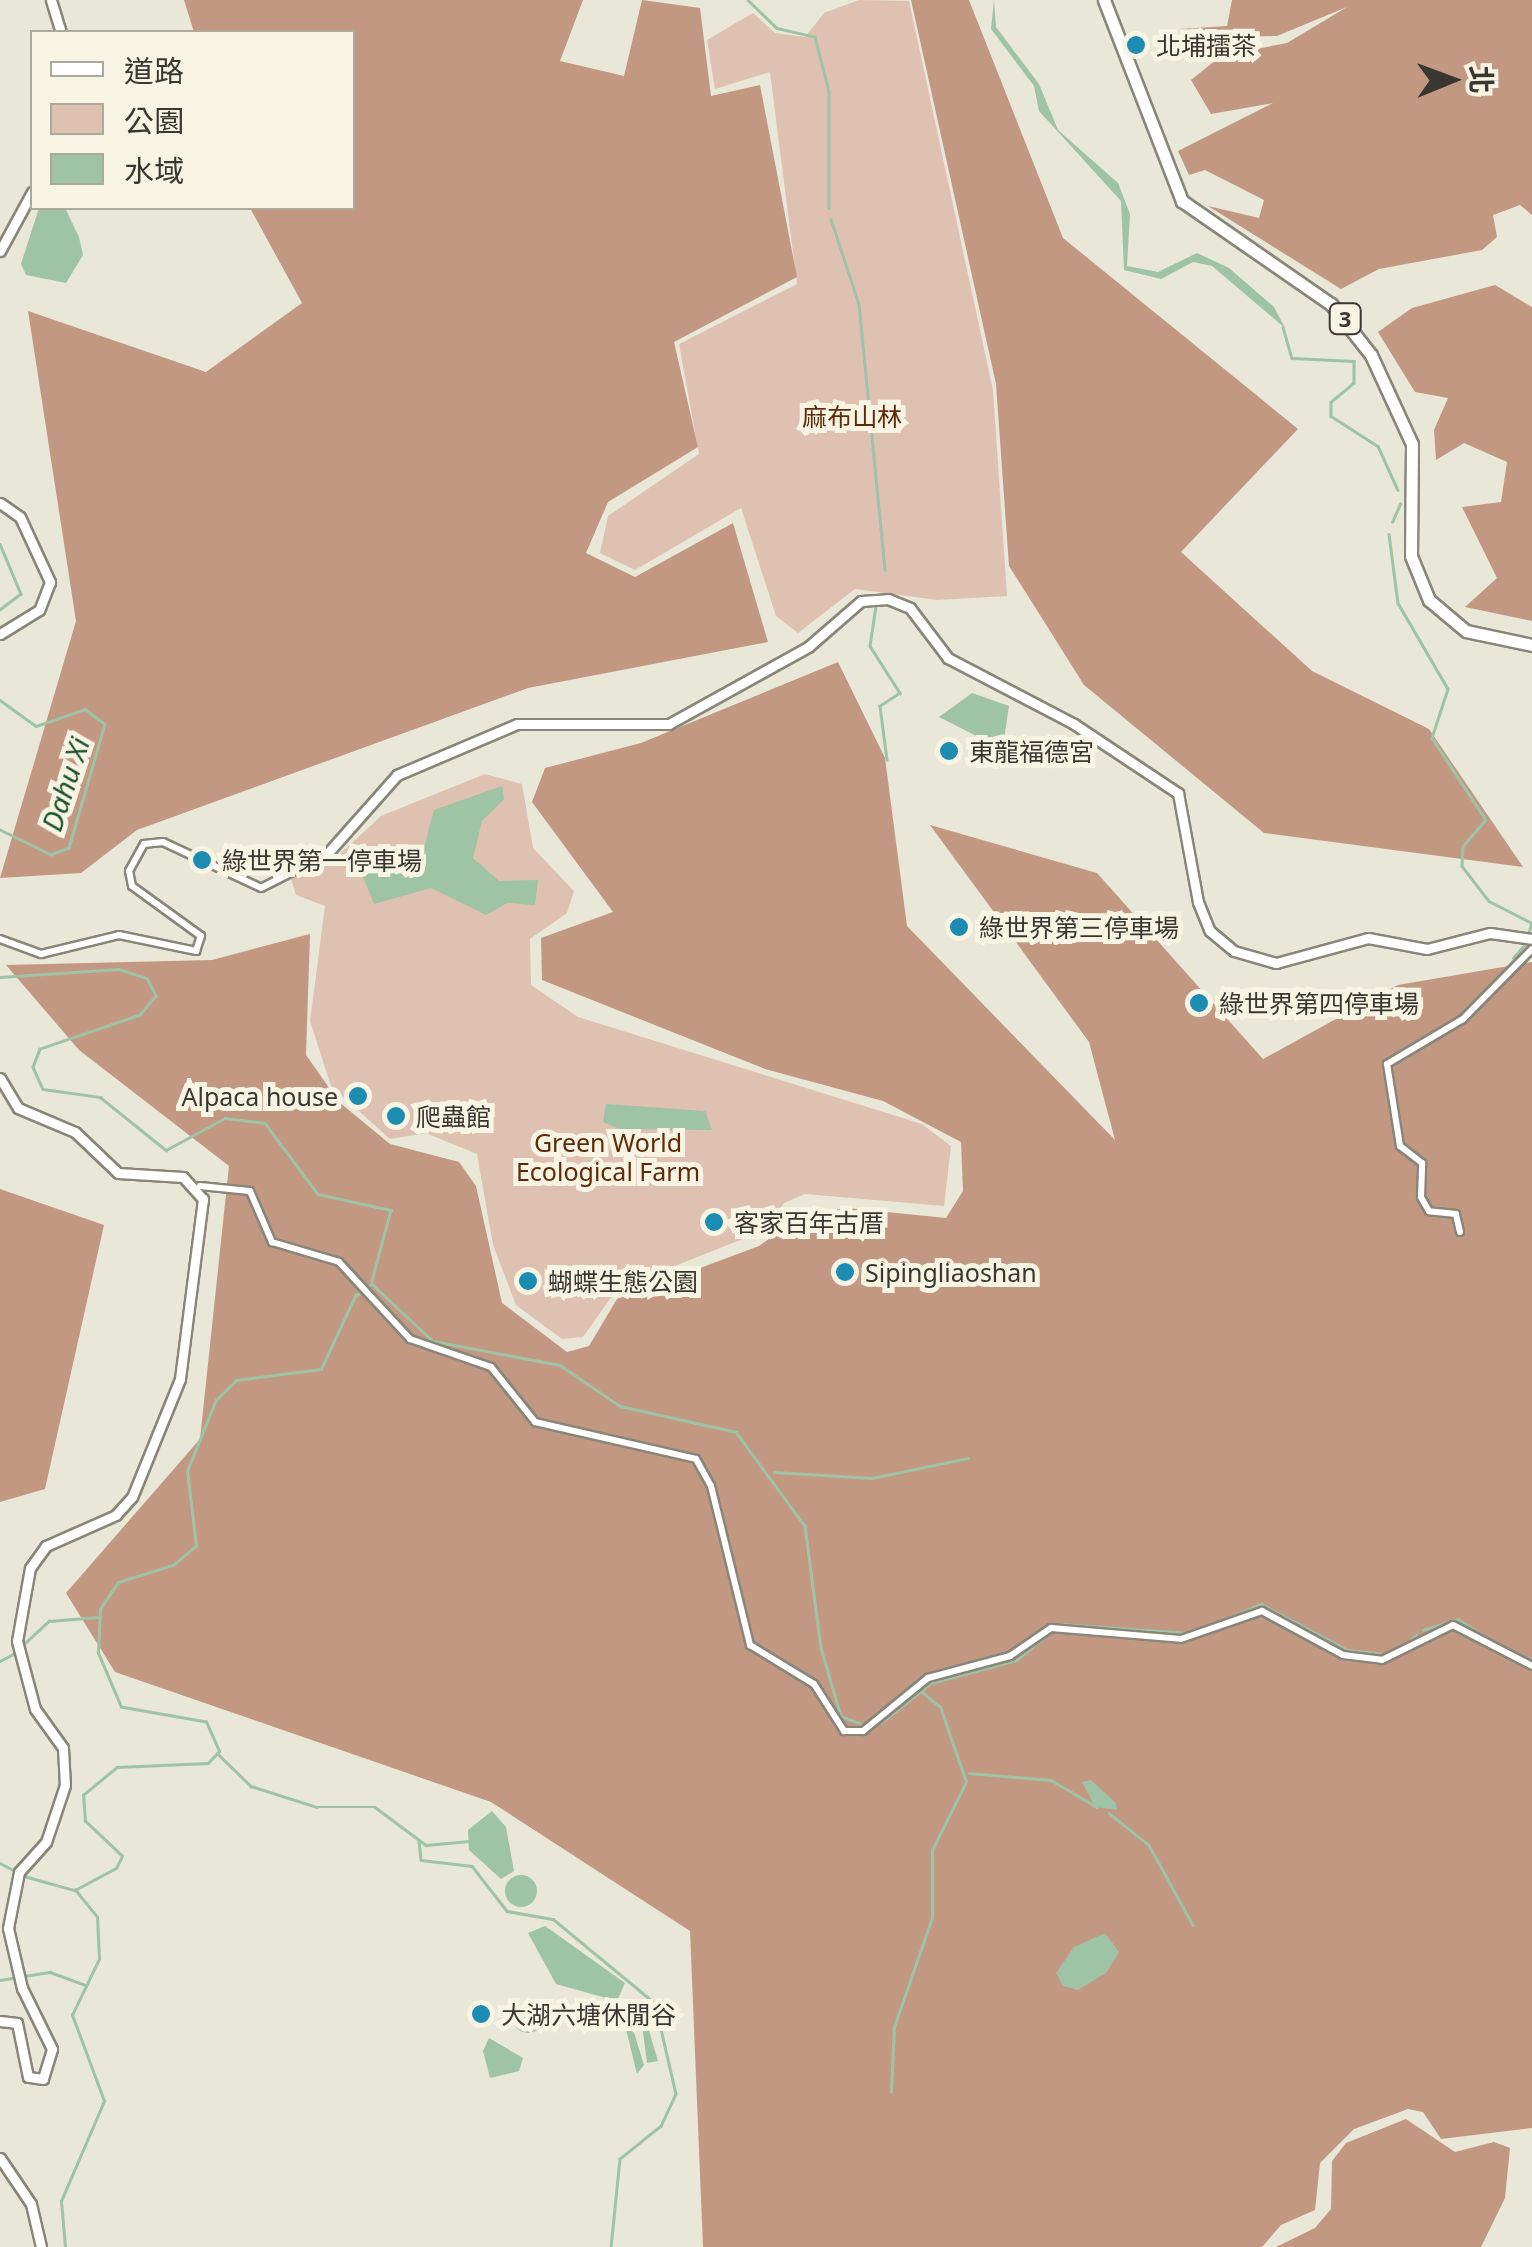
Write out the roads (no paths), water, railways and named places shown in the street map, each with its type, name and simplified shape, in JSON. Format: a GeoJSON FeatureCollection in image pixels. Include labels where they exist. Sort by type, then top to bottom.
{"type":"FeatureCollection","features":[{"type":"Feature","properties":{"kind":"main road","name":"3"},"geometry":{"type":"LineString","coordinates":[[1104,0],[1114,15],[1191,213],[1331,304],[1371,355],[1412,444],[1411,556],[1429,600],[1466,631],[1532,644]]}},
{"type":"Feature","properties":{"kind":"street"},"geometry":{"type":"LineString","coordinates":[[51,0],[60,30]]}},
{"type":"Feature","properties":{"kind":"street"},"geometry":{"type":"LineString","coordinates":[[0,251],[30,196]]}},
{"type":"Feature","properties":{"kind":"street"},"geometry":{"type":"LineString","coordinates":[[0,503],[20,517],[50,582],[39,610],[0,634]]}},
{"type":"Feature","properties":{"kind":"street"},"geometry":{"type":"LineString","coordinates":[[0,939],[48,954],[119,935],[196,951],[201,936],[132,886],[129,872],[144,844],[162,842],[262,888],[326,855],[397,774],[517,724],[669,724],[808,647],[861,601],[888,600],[910,608],[948,658],[1074,724],[1178,792],[1198,902],[1210,931],[1234,951],[1276,964],[1368,938],[1427,949],[1490,933],[1532,939]]}},
{"type":"Feature","properties":{"kind":"street"},"geometry":{"type":"LineString","coordinates":[[1460,1232],[1456,1214],[1430,1211],[1422,1197],[1422,1163],[1400,1146],[1384,1072],[1463,1019],[1532,949]]}},
{"type":"Feature","properties":{"kind":"street"},"geometry":{"type":"LineString","coordinates":[[0,1078],[18,1108],[74,1132],[118,1173],[170,1174],[200,1186],[250,1191],[272,1242],[323,1254],[425,1348],[491,1368],[534,1422],[696,1459],[711,1486],[750,1645],[814,1684],[844,1731],[864,1731],[928,1678],[1010,1656],[1051,1628],[1181,1640],[1262,1611],[1361,1660],[1399,1657],[1453,1625],[1532,1666]]}},
{"type":"Feature","properties":{"kind":"street"},"geometry":{"type":"LineString","coordinates":[[0,2021],[16,2022],[28,2076],[43,2079],[52,2050],[19,1976],[11,1903],[65,1785],[63,1748],[35,1709],[18,1641],[30,1568],[38,1551],[116,1515],[132,1497],[180,1379],[200,1186]]}},
{"type":"Feature","properties":{"kind":"street"},"geometry":{"type":"LineString","coordinates":[[0,2158],[30,2204],[41,2247]]}},
{"type":"Feature","properties":{"kind":"water"},"geometry":{"type":"Polygon","coordinates":[[[994,0],[996,27],[1039,84],[1058,130],[1118,183],[1130,214],[1127,266],[1158,272],[1197,253],[1229,268],[1274,307],[1285,328],[1212,266],[1193,262],[1161,279],[1124,270],[1121,201],[1039,111],[1034,86],[991,29],[994,0]]]}},
{"type":"Feature","properties":{"kind":"water"},"geometry":{"type":"Polygon","coordinates":[[[38,210],[66,210],[83,255],[66,283],[26,275],[21,264],[38,210]]]}},
{"type":"Feature","properties":{"kind":"water"},"geometry":{"type":"Polygon","coordinates":[[[972,693],[1009,706],[1004,739],[990,743],[939,717],[972,693]]]}},
{"type":"Feature","properties":{"kind":"water"},"geometry":{"type":"Polygon","coordinates":[[[502,786],[504,799],[482,821],[473,858],[499,881],[538,880],[535,905],[507,903],[486,915],[431,888],[374,904],[363,877],[368,860],[408,862],[423,851],[434,810],[502,786]]]}},
{"type":"Feature","properties":{"kind":"water"},"geometry":{"type":"Polygon","coordinates":[[[606,1104],[705,1111],[712,1130],[620,1129],[603,1122],[606,1104]]]}},
{"type":"Feature","properties":{"kind":"water"},"geometry":{"type":"Polygon","coordinates":[[[1091,1780],[1116,1803],[1117,1810],[1095,1807],[1082,1782],[1091,1780]]]}},
{"type":"Feature","properties":{"kind":"water"},"geometry":{"type":"Polygon","coordinates":[[[492,1811],[506,1827],[514,1871],[501,1879],[469,1850],[468,1830],[492,1811]]]}},
{"type":"Feature","properties":{"kind":"water"},"geometry":{"type":"Polygon","coordinates":[[[521,1875],[532,1880],[537,1891],[532,1902],[521,1907],[510,1902],[505,1891],[510,1880],[521,1875]]]}},
{"type":"Feature","properties":{"kind":"water"},"geometry":{"type":"Polygon","coordinates":[[[545,1926],[625,1983],[617,2001],[556,1984],[528,1933],[545,1926]]]}},
{"type":"Feature","properties":{"kind":"water"},"geometry":{"type":"Polygon","coordinates":[[[1105,1933],[1119,1952],[1106,1973],[1078,1990],[1063,1986],[1056,1973],[1074,1947],[1105,1933]]]}},
{"type":"Feature","properties":{"kind":"water"},"geometry":{"type":"Polygon","coordinates":[[[528,2003],[539,2007],[543,2018],[539,2029],[528,2033],[517,2029],[513,2018],[517,2007],[528,2003]]]}},
{"type":"Feature","properties":{"kind":"water"},"geometry":{"type":"Polygon","coordinates":[[[643,2010],[658,2061],[647,2063],[642,2024],[632,2026],[644,2065],[637,2074],[624,2021],[643,2010]]]}},
{"type":"Feature","properties":{"kind":"water"},"geometry":{"type":"Polygon","coordinates":[[[489,2038],[523,2058],[519,2071],[490,2078],[483,2051],[489,2038]]]}},
{"type":"Feature","properties":{"kind":"waterway"},"geometry":{"type":"LineString","coordinates":[[748,0],[777,28],[815,37],[829,91],[829,208]]}},
{"type":"Feature","properties":{"kind":"waterway"},"geometry":{"type":"LineString","coordinates":[[831,219],[859,304],[885,570]]}},
{"type":"Feature","properties":{"kind":"waterway"},"geometry":{"type":"LineString","coordinates":[[1283,327],[1292,358],[1354,361],[1354,383],[1331,402],[1331,416],[1378,446],[1398,490]]}},
{"type":"Feature","properties":{"kind":"waterway"},"geometry":{"type":"LineString","coordinates":[[1392,522],[1400,504]]}},
{"type":"Feature","properties":{"kind":"waterway"},"geometry":{"type":"LineString","coordinates":[[1389,534],[1398,603],[1448,689],[1432,738],[1486,820],[1463,846],[1462,866],[1489,901],[1532,923],[1529,932]]}},
{"type":"Feature","properties":{"kind":"waterway","name":"Dahu Xi"},"geometry":{"type":"LineString","coordinates":[[0,544],[21,594],[0,610]]}},
{"type":"Feature","properties":{"kind":"waterway"},"geometry":{"type":"LineString","coordinates":[[876,606],[870,646],[900,693],[880,706],[887,760]]}},
{"type":"Feature","properties":{"kind":"waterway","name":"Dahu Xi"},"geometry":{"type":"LineString","coordinates":[[0,700],[36,726],[85,709],[105,724],[69,848],[51,855],[0,830]]}},
{"type":"Feature","properties":{"kind":"waterway"},"geometry":{"type":"LineString","coordinates":[[1513,958],[1525,944]]}},
{"type":"Feature","properties":{"kind":"waterway","name":"Dahu Xi"},"geometry":{"type":"LineString","coordinates":[[0,977],[119,969],[147,978],[156,996],[140,1015],[40,1049],[33,1067],[43,1089],[100,1097],[166,1150],[225,1118],[265,1123],[318,1194],[391,1210],[372,1281]]}},
{"type":"Feature","properties":{"kind":"waterway"},"geometry":{"type":"LineString","coordinates":[[65,2247],[61,2201],[104,2101],[72,2015],[99,1959],[97,1917],[75,1890],[116,1868],[122,1856],[85,1821],[83,1795],[117,1767],[208,1763],[219,1751],[206,1722],[121,1707],[98,1653],[100,1609],[118,1582],[173,1565],[196,1546],[187,1471],[216,1400],[237,1380],[321,1369],[355,1296],[372,1283]]}},
{"type":"Feature","properties":{"kind":"waterway"},"geometry":{"type":"LineString","coordinates":[[372,1284],[433,1341],[560,1365],[620,1406],[736,1432],[805,1526],[821,1648],[841,1716],[864,1725]]}},
{"type":"Feature","properties":{"kind":"waterway"},"geometry":{"type":"LineString","coordinates":[[774,1472],[872,1478],[968,1458]]}},
{"type":"Feature","properties":{"kind":"waterway"},"geometry":{"type":"LineString","coordinates":[[1207,1627],[1261,1604],[1347,1650],[1386,1654]]}},
{"type":"Feature","properties":{"kind":"waterway"},"geometry":{"type":"LineString","coordinates":[[24,1644],[49,1621],[98,1617]]}},
{"type":"Feature","properties":{"kind":"waterway"},"geometry":{"type":"LineString","coordinates":[[1423,1630],[1458,1619],[1494,1643]]}},
{"type":"Feature","properties":{"kind":"waterway"},"geometry":{"type":"LineString","coordinates":[[1059,1624],[1190,1633]]}},
{"type":"Feature","properties":{"kind":"waterway"},"geometry":{"type":"LineString","coordinates":[[881,1723],[931,1683],[1017,1660],[1047,1635]]}},
{"type":"Feature","properties":{"kind":"waterway"},"geometry":{"type":"LineString","coordinates":[[1402,1648],[1416,1635]]}},
{"type":"Feature","properties":{"kind":"waterway"},"geometry":{"type":"LineString","coordinates":[[0,1661],[15,1653]]}},
{"type":"Feature","properties":{"kind":"waterway"},"geometry":{"type":"LineString","coordinates":[[1514,1654],[1532,1659]]}},
{"type":"Feature","properties":{"kind":"waterway"},"geometry":{"type":"LineString","coordinates":[[891,2092],[894,2027],[932,1918],[932,1850],[966,1782],[940,1707],[920,1691]]}},
{"type":"Feature","properties":{"kind":"waterway"},"geometry":{"type":"LineString","coordinates":[[219,1755],[251,1786],[317,1807],[375,1807],[426,1845],[469,1841]]}},
{"type":"Feature","properties":{"kind":"waterway"},"geometry":{"type":"LineString","coordinates":[[969,1773],[1051,1780],[1097,1807]]}},
{"type":"Feature","properties":{"kind":"waterway"},"geometry":{"type":"LineString","coordinates":[[1109,1813],[1149,1845],[1193,1925]]}},
{"type":"Feature","properties":{"kind":"waterway"},"geometry":{"type":"LineString","coordinates":[[419,1841],[421,1860],[472,1866],[507,1911],[553,1919],[655,2003],[676,2094],[661,2126],[620,2159],[611,2247]]}},
{"type":"Feature","properties":{"kind":"waterway"},"geometry":{"type":"LineString","coordinates":[[0,1863],[13,1870]]}},
{"type":"Feature","properties":{"kind":"waterway"},"geometry":{"type":"LineString","coordinates":[[24,1876],[74,1890]]}},
{"type":"Feature","properties":{"kind":"waterway"},"geometry":{"type":"LineString","coordinates":[[0,1980],[50,1972],[85,1985]]}},
{"type":"Feature","properties":{"kind":"place","name":"北埔擂茶"},"geometry":{"type":"Point","coordinates":[1136,45]}},
{"type":"Feature","properties":{"kind":"place","name":"東龍福德宮"},"geometry":{"type":"Point","coordinates":[949,751]}},
{"type":"Feature","properties":{"kind":"place","name":"綠世界第一停車場"},"geometry":{"type":"Point","coordinates":[202,860]}},
{"type":"Feature","properties":{"kind":"place","name":"綠世界第三停車場"},"geometry":{"type":"Point","coordinates":[959,927]}},
{"type":"Feature","properties":{"kind":"place","name":"綠世界第四停車場"},"geometry":{"type":"Point","coordinates":[1199,1003]}},
{"type":"Feature","properties":{"kind":"place","name":"Alpaca house"},"geometry":{"type":"Point","coordinates":[358,1096]}},
{"type":"Feature","properties":{"kind":"place","name":"爬蟲館"},"geometry":{"type":"Point","coordinates":[396,1116]}},
{"type":"Feature","properties":{"kind":"place","name":"客家百年古厝"},"geometry":{"type":"Point","coordinates":[714,1222]}},
{"type":"Feature","properties":{"kind":"place","name":"Sipingliaoshan"},"geometry":{"type":"Point","coordinates":[845,1272]}},
{"type":"Feature","properties":{"kind":"place","name":"蝴蝶生態公園"},"geometry":{"type":"Point","coordinates":[528,1281]}},
{"type":"Feature","properties":{"kind":"place","name":"大湖六塘休閒谷"},"geometry":{"type":"Point","coordinates":[481,2014]}},
{"type":"Feature","properties":{"kind":"park label","name":"麻布山林"},"geometry":{"type":"Point","coordinates":[852,416]}},
{"type":"Feature","properties":{"kind":"park label","name":"Green World Ecological Farm"},"geometry":{"type":"Point","coordinates":[608,1158]}}]}
